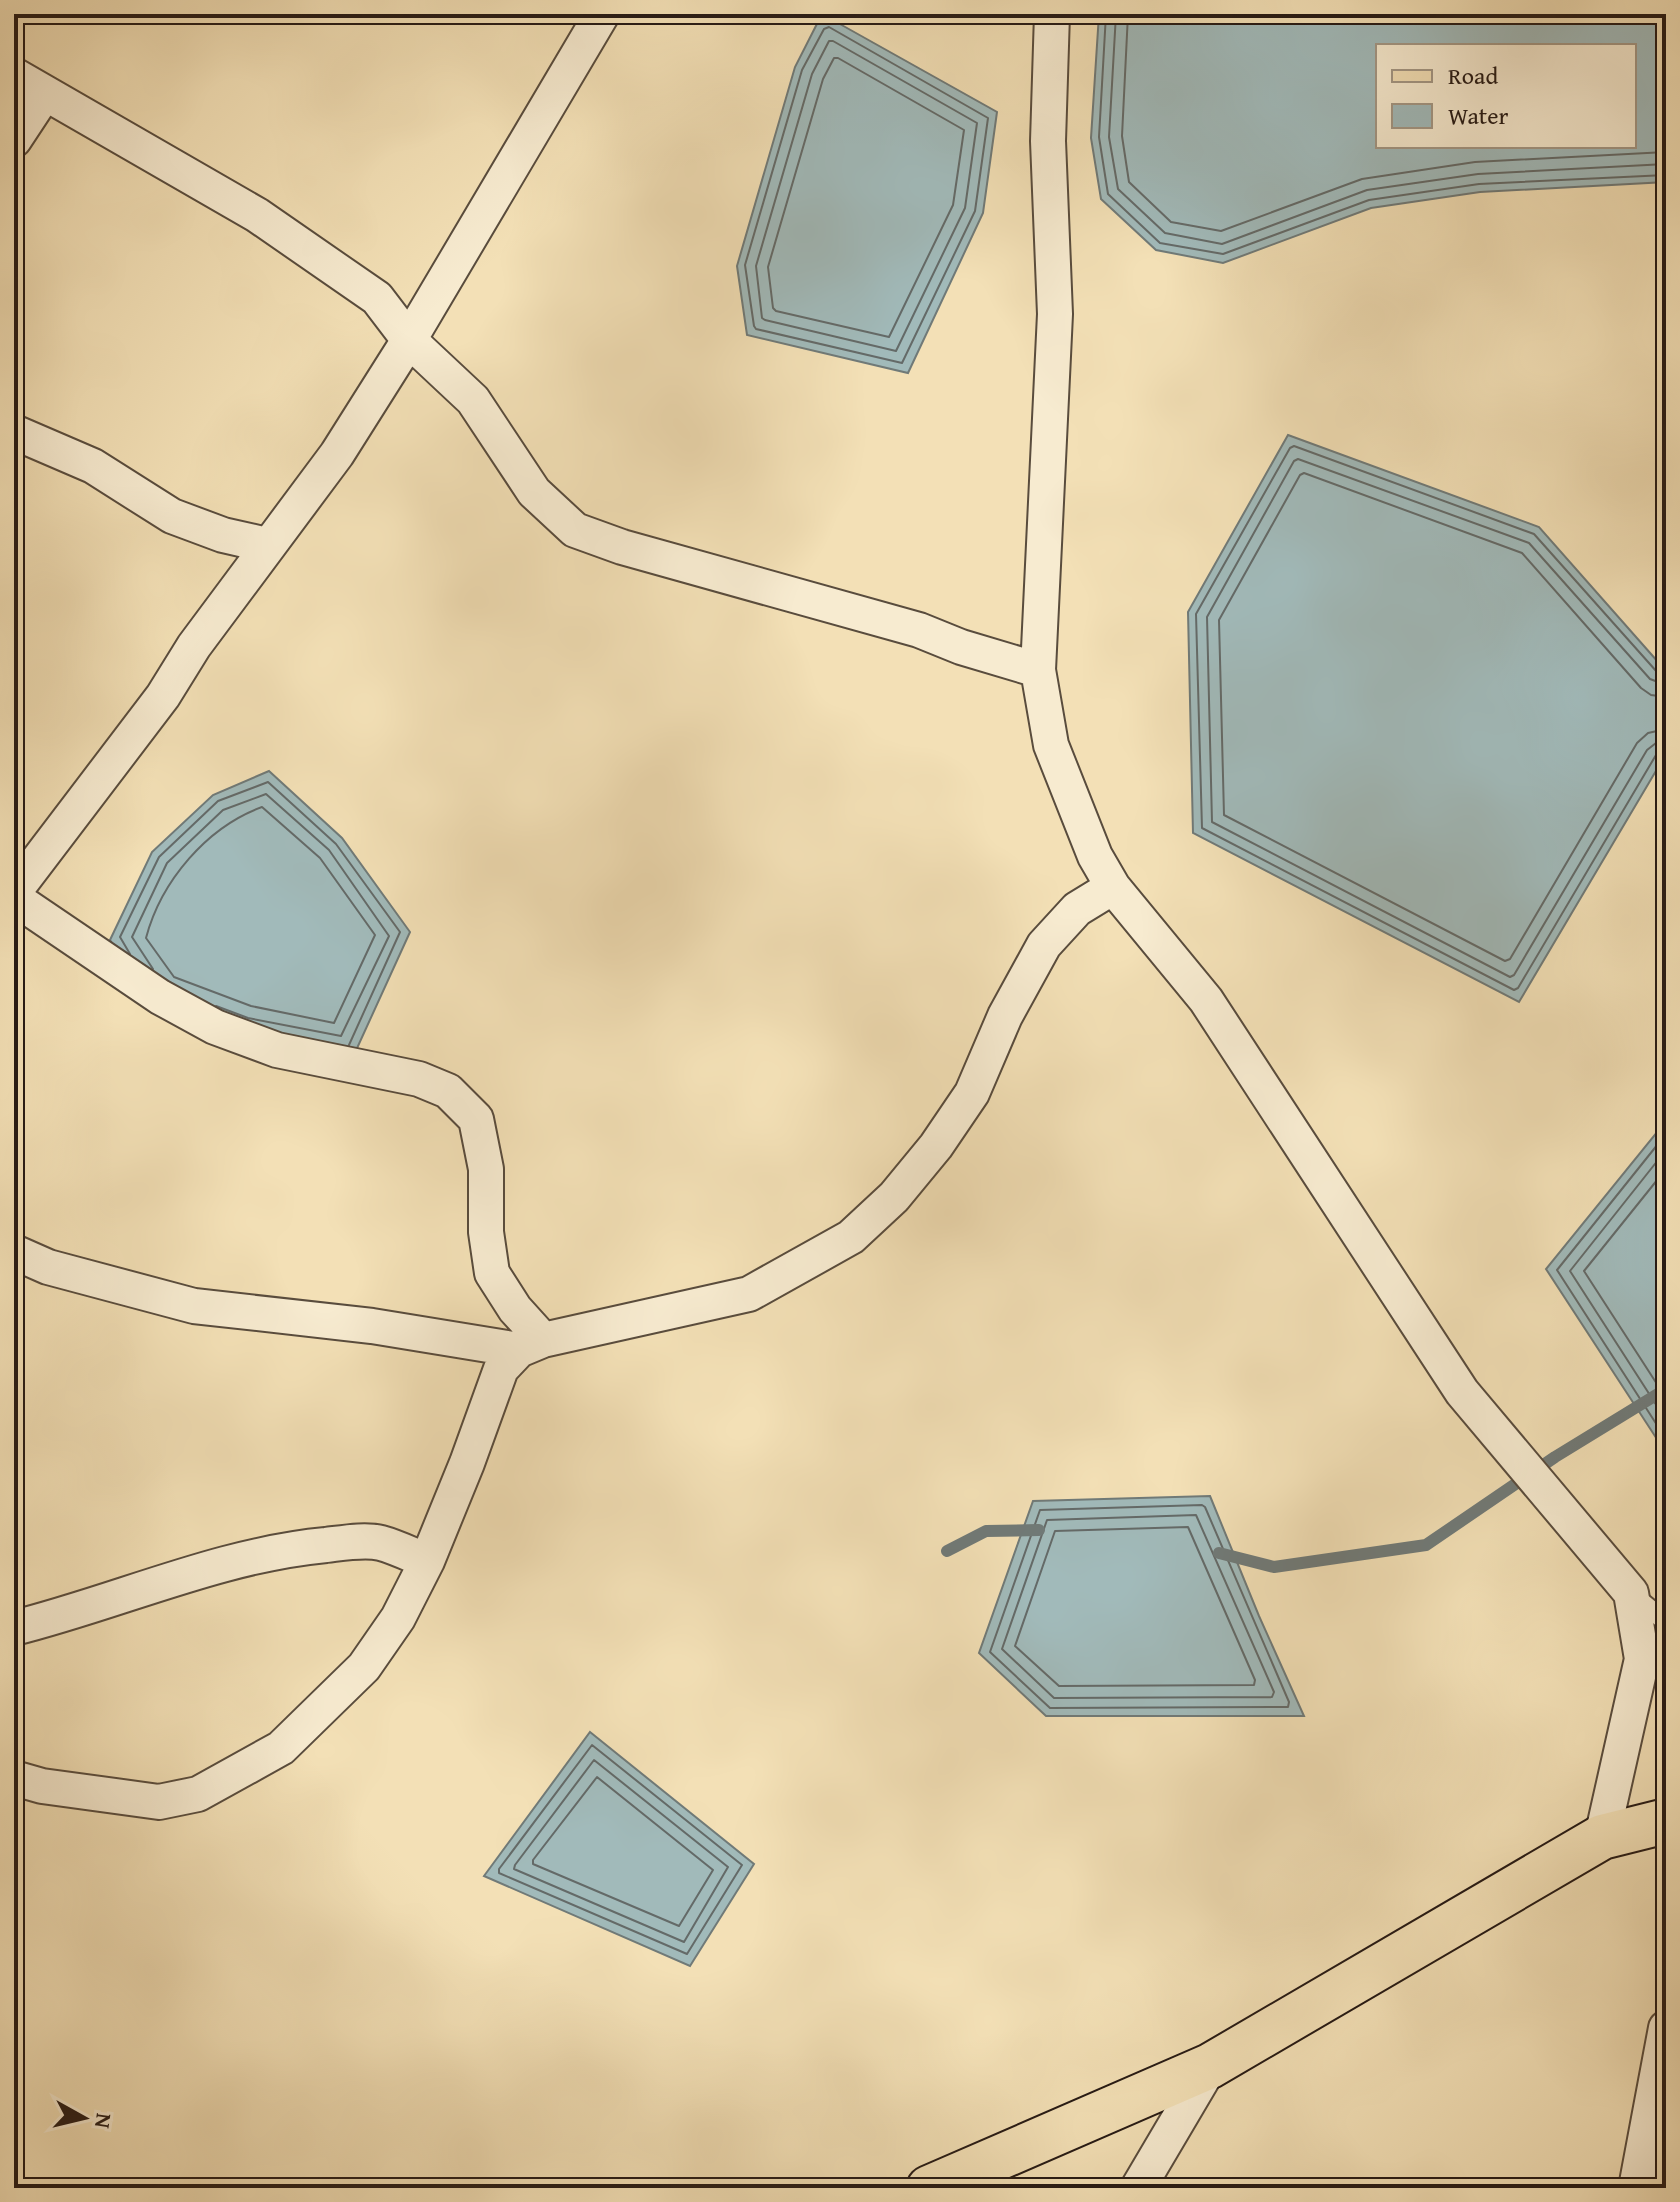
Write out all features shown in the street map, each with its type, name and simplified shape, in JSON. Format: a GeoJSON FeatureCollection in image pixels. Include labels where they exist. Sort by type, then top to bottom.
{"type":"FeatureCollection","features":[{"type":"Feature","properties":{"kind":"main road"},"geometry":{"type":"LineString","coordinates":[[929,2188],[1210,2066],[1602,1837],[1666,1821]]}},
{"type":"Feature","properties":{"kind":"street"},"geometry":{"type":"LineString","coordinates":[[531,1345],[515,1309],[492,1273],[486,1232],[486,1169],[476,1119],[448,1091],[419,1079],[277,1050],[215,1027],[160,997],[14,895],[163,696],[194,646],[267,545],[337,454],[409,340],[602,14]]}},
{"type":"Feature","properties":{"kind":"street"},"geometry":{"type":"LineString","coordinates":[[1052,14],[1048,141],[1055,314],[1038,670],[1051,745],[1095,856],[1113,887],[1206,1000],[1462,1392],[1631,1593],[1642,1659],[1602,1837]]}},
{"type":"Feature","properties":{"kind":"street"},"geometry":{"type":"LineString","coordinates":[[14,75],[207,185],[377,298],[409,340],[473,400],[534,492],[575,530],[622,547],[919,630],[961,647],[1038,670]]}},
{"type":"Feature","properties":{"kind":"street"},"geometry":{"type":"LineString","coordinates":[[14,140],[45,93]]}},
{"type":"Feature","properties":{"kind":"street"},"geometry":{"type":"LineString","coordinates":[[14,432],[93,466],[172,516],[223,535],[267,545]]}},
{"type":"Feature","properties":{"kind":"street"},"geometry":{"type":"LineString","coordinates":[[14,1252],[48,1267],[194,1306],[531,1345],[749,1294],[851,1237],[894,1197],[936,1146],[972,1093],[1005,1016],[1044,945],[1077,909],[1113,887]]}},
{"type":"Feature","properties":{"kind":"street"},"geometry":{"type":"LineString","coordinates":[[14,1778],[42,1786],[159,1802],[198,1794],[281,1748],[364,1667],[398,1618],[427,1561],[501,1369],[531,1345]]}},
{"type":"Feature","properties":{"kind":"street"},"geometry":{"type":"LineString","coordinates":[[14,1628],[290,1548],[379,1543],[427,1561]]}},
{"type":"Feature","properties":{"kind":"street"},"geometry":{"type":"LineString","coordinates":[[1636,2188],[1666,2028]]}},
{"type":"Feature","properties":{"kind":"street"},"geometry":{"type":"LineString","coordinates":[[1138,2188],[1210,2066]]}},
{"type":"Feature","properties":{"kind":"lane"},"geometry":{"type":"LineString","coordinates":[[1631,1593],[1666,1622]]}},
{"type":"Feature","properties":{"kind":"water"},"geometry":{"type":"Polygon","coordinates":[[[822,14],[997,112],[983,213],[908,373],[747,335],[737,266],[795,67],[822,14]]]}},
{"type":"Feature","properties":{"kind":"water"},"geometry":{"type":"Polygon","coordinates":[[[1099,14],[1666,14],[1666,182],[1480,192],[1371,208],[1223,263],[1156,250],[1101,199],[1091,138],[1099,14]]]}},
{"type":"Feature","properties":{"kind":"water"},"geometry":{"type":"Polygon","coordinates":[[[1288,435],[1539,527],[1666,671],[1666,754],[1519,1002],[1193,833],[1188,612],[1288,435]]]}},
{"type":"Feature","properties":{"kind":"water"},"geometry":{"type":"Polygon","coordinates":[[[269,771],[342,838],[410,932],[353,1057],[154,1002],[110,940],[152,852],[213,795],[269,771]]]}},
{"type":"Feature","properties":{"kind":"water"},"geometry":{"type":"Polygon","coordinates":[[[1666,1121],[1666,1453],[1546,1269],[1666,1121]]]}},
{"type":"Feature","properties":{"kind":"water"},"geometry":{"type":"Polygon","coordinates":[[[1210,1496],[1304,1716],[1046,1716],[979,1653],[1033,1501],[1210,1496]]]}},
{"type":"Feature","properties":{"kind":"water"},"geometry":{"type":"Polygon","coordinates":[[[590,1732],[754,1864],[690,1966],[484,1876],[590,1732]]]}},
{"type":"Feature","properties":{"kind":"waterway"},"geometry":{"type":"LineString","coordinates":[[1219,1553],[1274,1567],[1426,1545],[1555,1457],[1666,1389]]}},
{"type":"Feature","properties":{"kind":"waterway"},"geometry":{"type":"LineString","coordinates":[[947,1551],[986,1531],[1039,1530]]}}]}
